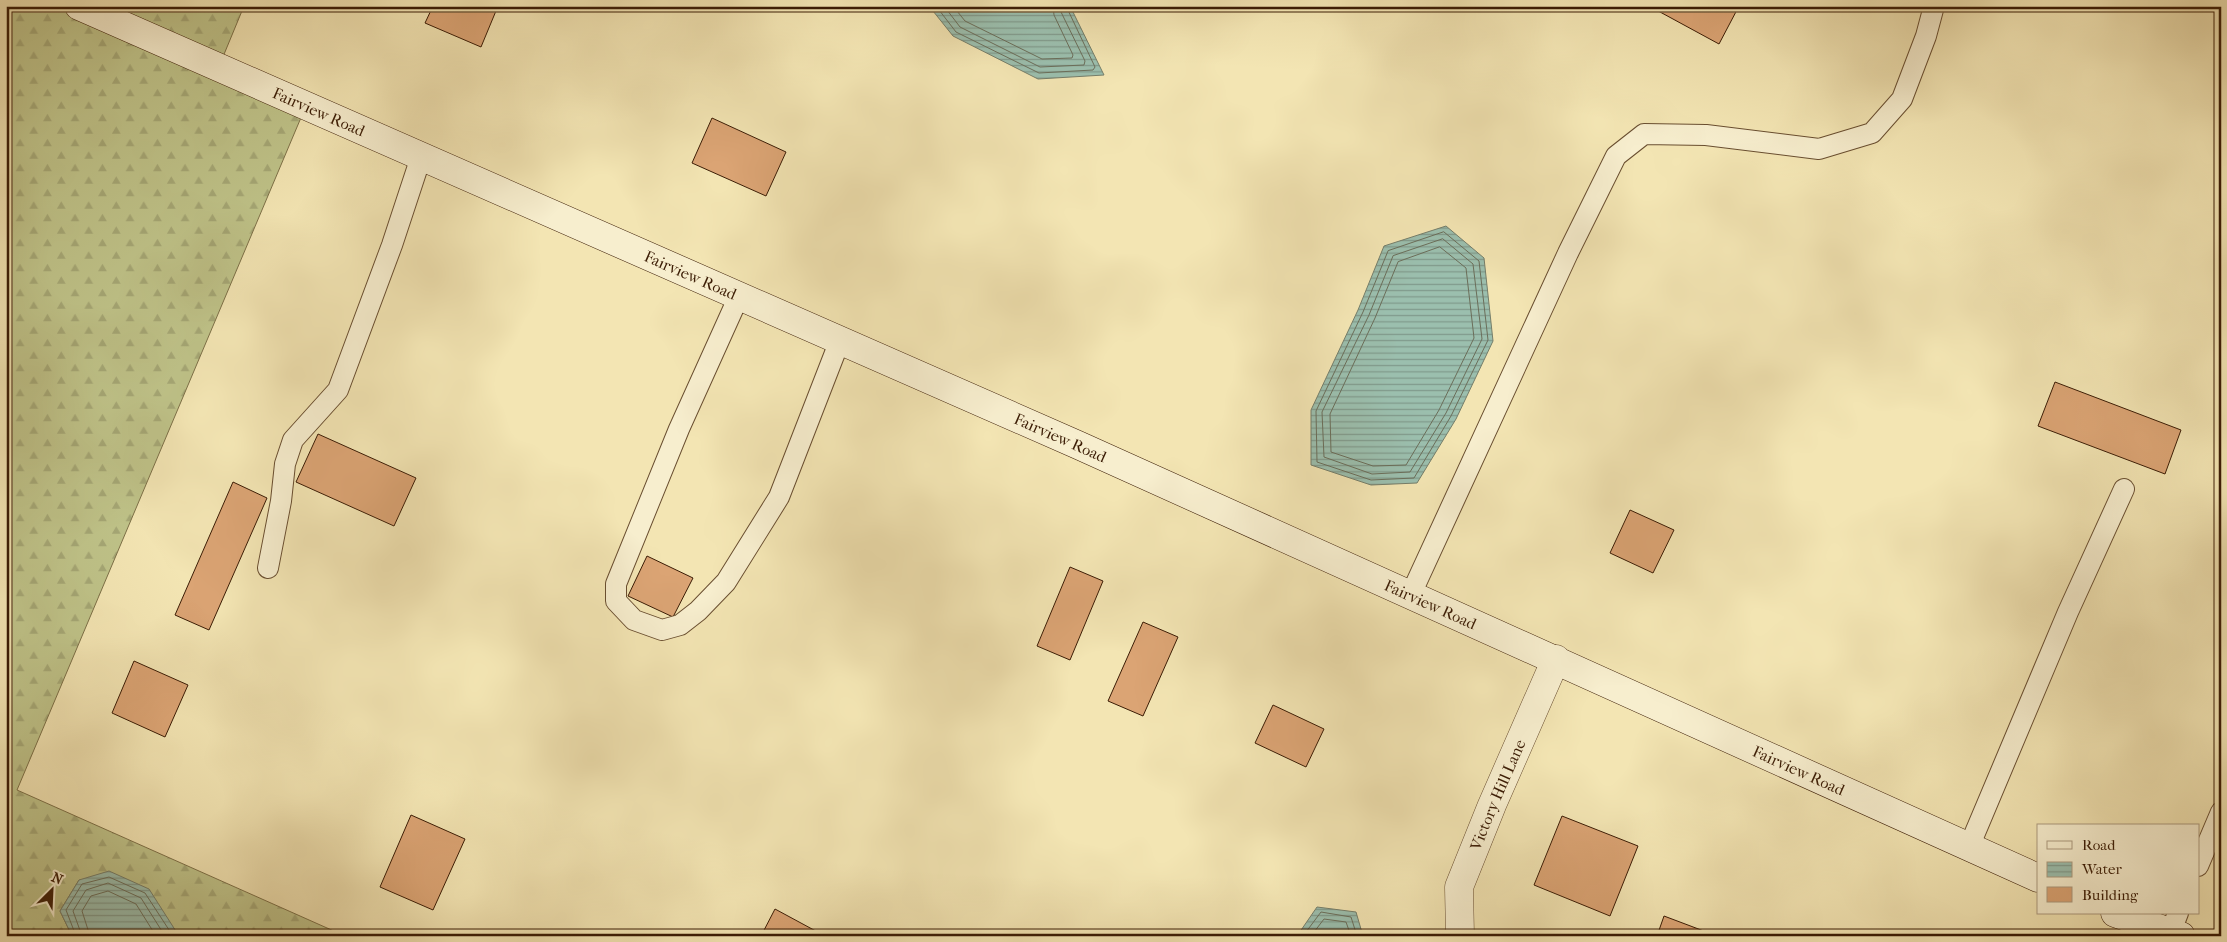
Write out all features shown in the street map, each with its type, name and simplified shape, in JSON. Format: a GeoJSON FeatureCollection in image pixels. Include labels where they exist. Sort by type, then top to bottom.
{"type":"FeatureCollection","features":[{"type":"Feature","properties":{"kind":"street","name":"Fairview Road"},"geometry":{"type":"LineString","coordinates":[[79,6],[840,340],[1411,594],[2037,878]]}},
{"type":"Feature","properties":{"kind":"street","name":"Victory Hill Lane"},"geometry":{"type":"LineString","coordinates":[[1460,936],[1459,887],[1492,805],[1556,659]]}},
{"type":"Feature","properties":{"kind":"street"},"geometry":{"type":"LineString","coordinates":[[2119,914],[2176,927]]}},
{"type":"Feature","properties":{"kind":"lane"},"geometry":{"type":"LineString","coordinates":[[1411,594],[1560,271],[1616,156],[1644,134],[1706,135],[1819,149],[1872,133],[1902,99],[1926,36],[1934,6]]}},
{"type":"Feature","properties":{"kind":"lane"},"geometry":{"type":"LineString","coordinates":[[268,568],[281,501],[285,464],[293,440],[338,390],[392,245],[421,156]]}},
{"type":"Feature","properties":{"kind":"lane"},"geometry":{"type":"LineString","coordinates":[[739,296],[679,429],[616,584],[616,600],[634,620],[662,630],[680,625],[698,611],[726,582],[778,497],[840,340]]}},
{"type":"Feature","properties":{"kind":"lane"},"geometry":{"type":"LineString","coordinates":[[1969,847],[2068,612],[2124,489]]}},
{"type":"Feature","properties":{"kind":"lane"},"geometry":{"type":"LineString","coordinates":[[2200,861],[2221,812]]}},
{"type":"Feature","properties":{"kind":"green space"},"geometry":{"type":"Polygon","coordinates":[[[6,6],[244,6],[220,64],[308,101],[17,790],[345,936],[179,936],[167,919],[79,880],[60,911],[72,936],[6,936],[6,6]]]}},
{"type":"Feature","properties":{"kind":"water"},"geometry":{"type":"Polygon","coordinates":[[[929,6],[1070,6],[1104,75],[1038,79],[953,36],[929,6]]]}},
{"type":"Feature","properties":{"kind":"water"},"geometry":{"type":"Polygon","coordinates":[[[1446,226],[1484,258],[1493,341],[1456,419],[1417,483],[1371,485],[1311,465],[1311,410],[1358,310],[1384,246],[1446,226]]]}},
{"type":"Feature","properties":{"kind":"water"},"geometry":{"type":"Polygon","coordinates":[[[109,871],[149,889],[179,936],[72,936],[60,911],[79,880],[109,871]]]}},
{"type":"Feature","properties":{"kind":"water"},"geometry":{"type":"Polygon","coordinates":[[[1317,907],[1356,912],[1363,936],[1297,936],[1317,907]]]}},
{"type":"Feature","properties":{"kind":"building"},"geometry":{"type":"Polygon","coordinates":[[[433,6],[498,6],[481,47],[425,23],[433,6]]]}},
{"type":"Feature","properties":{"kind":"building"},"geometry":{"type":"Polygon","coordinates":[[[1649,6],[1739,6],[1719,44],[1649,6]]]}},
{"type":"Feature","properties":{"kind":"building"},"geometry":{"type":"Polygon","coordinates":[[[712,118],[786,152],[766,196],[692,163],[712,118]]]}},
{"type":"Feature","properties":{"kind":"building"},"geometry":{"type":"Polygon","coordinates":[[[2055,382],[2181,430],[2165,474],[2038,426],[2055,382]]]}},
{"type":"Feature","properties":{"kind":"building"},"geometry":{"type":"Polygon","coordinates":[[[318,434],[416,478],[394,526],[296,482],[318,434]]]}},
{"type":"Feature","properties":{"kind":"building"},"geometry":{"type":"Polygon","coordinates":[[[233,482],[267,498],[209,630],[175,615],[233,482]]]}},
{"type":"Feature","properties":{"kind":"building"},"geometry":{"type":"Polygon","coordinates":[[[1630,510],[1674,530],[1653,573],[1610,553],[1630,510]]]}},
{"type":"Feature","properties":{"kind":"building"},"geometry":{"type":"Polygon","coordinates":[[[647,556],[693,578],[673,617],[628,596],[647,556]]]}},
{"type":"Feature","properties":{"kind":"building"},"geometry":{"type":"Polygon","coordinates":[[[1070,567],[1103,581],[1070,660],[1037,646],[1070,567]]]}},
{"type":"Feature","properties":{"kind":"building"},"geometry":{"type":"Polygon","coordinates":[[[1143,622],[1178,637],[1143,716],[1108,701],[1143,622]]]}},
{"type":"Feature","properties":{"kind":"building"},"geometry":{"type":"Polygon","coordinates":[[[134,661],[188,685],[165,737],[112,713],[134,661]]]}},
{"type":"Feature","properties":{"kind":"building"},"geometry":{"type":"Polygon","coordinates":[[[1273,705],[1324,729],[1306,767],[1255,743],[1273,705]]]}},
{"type":"Feature","properties":{"kind":"building"},"geometry":{"type":"Polygon","coordinates":[[[411,815],[465,839],[433,910],[380,887],[411,815]]]}},
{"type":"Feature","properties":{"kind":"building"},"geometry":{"type":"Polygon","coordinates":[[[1562,816],[1638,846],[1610,916],[1534,885],[1562,816]]]}},
{"type":"Feature","properties":{"kind":"building"},"geometry":{"type":"Polygon","coordinates":[[[775,909],[825,936],[761,936],[775,909]]]}},
{"type":"Feature","properties":{"kind":"building"},"geometry":{"type":"Polygon","coordinates":[[[1664,916],[1717,936],[1657,936],[1664,916]]]}}]}
